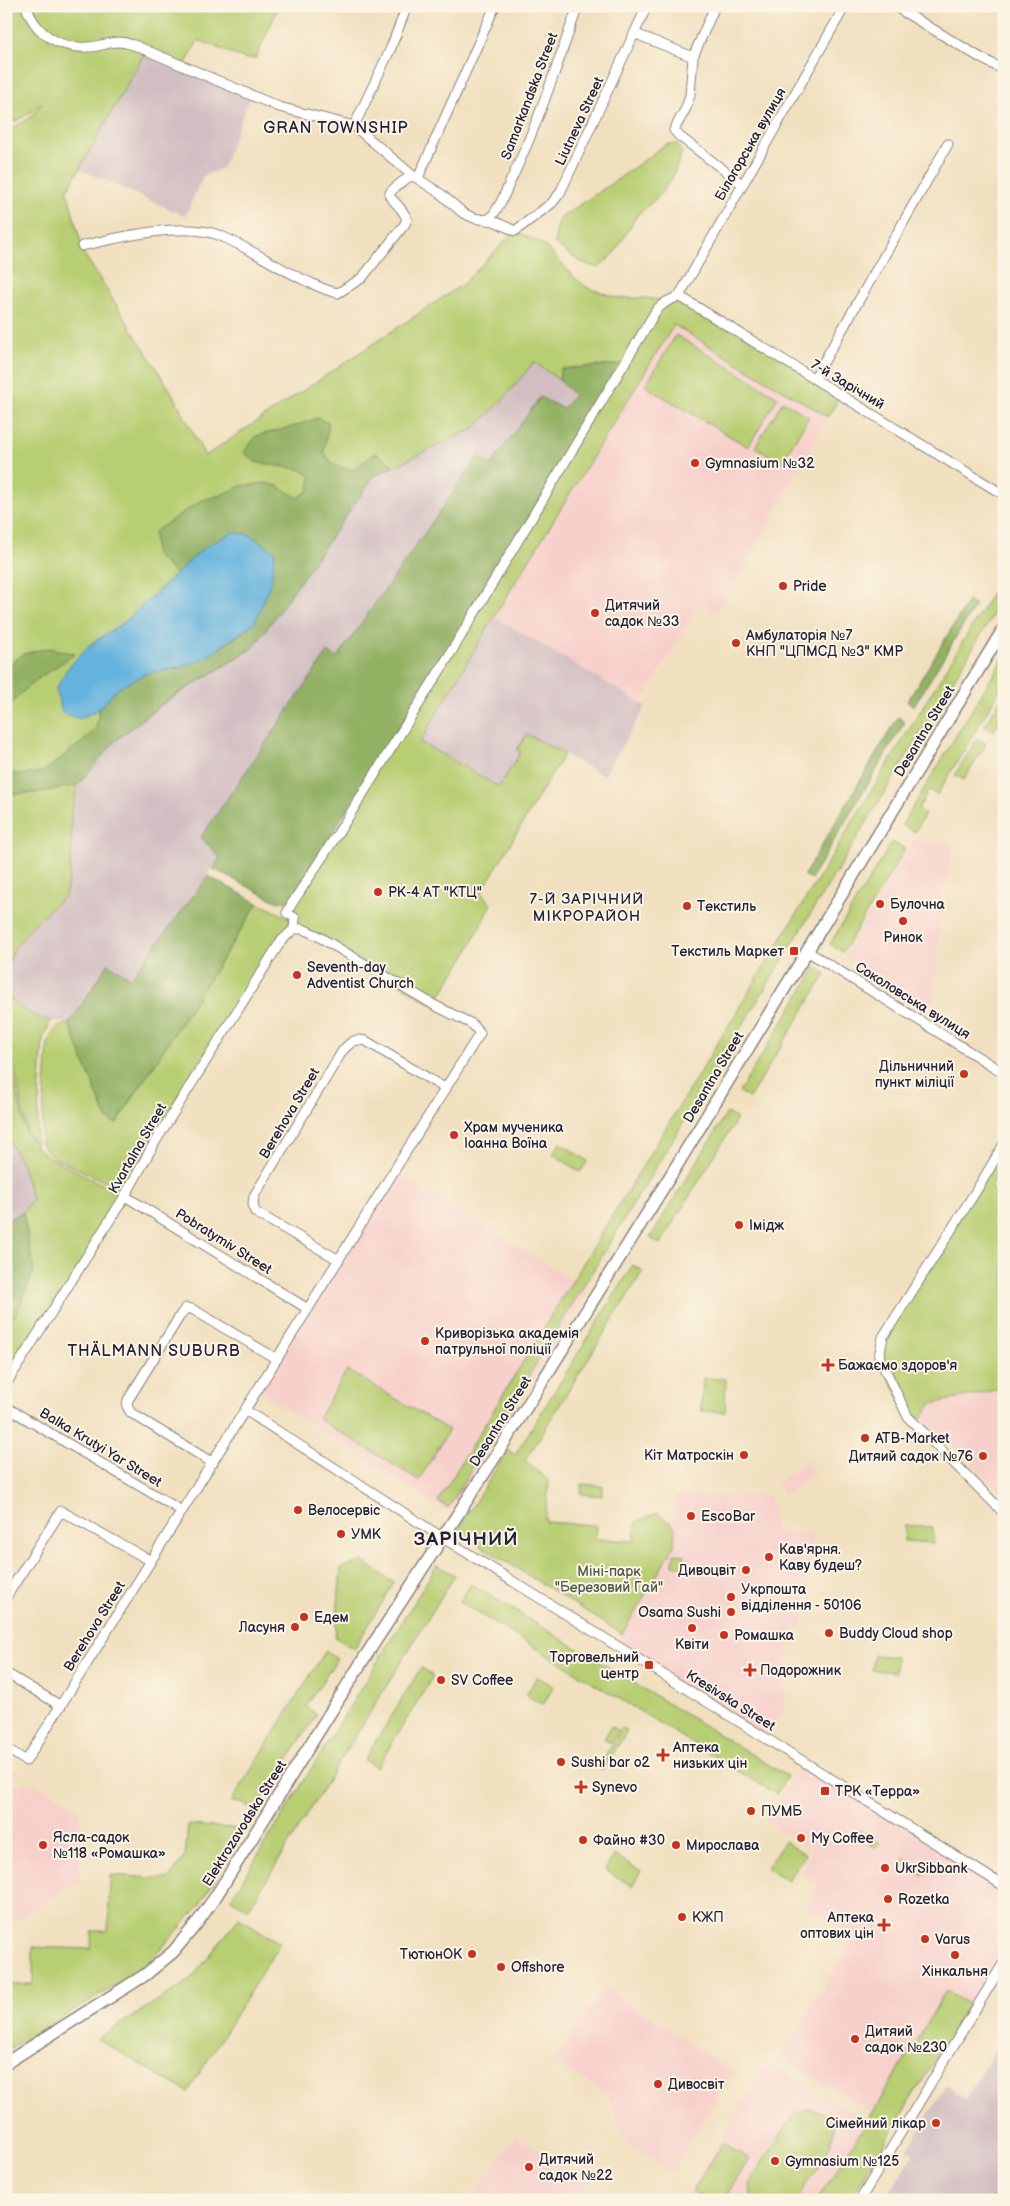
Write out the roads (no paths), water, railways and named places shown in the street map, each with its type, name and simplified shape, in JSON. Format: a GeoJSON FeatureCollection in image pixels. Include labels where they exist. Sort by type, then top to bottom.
{"type":"FeatureCollection","features":[{"type":"Feature","properties":{"kind":"main road","name":"Desantna Street"},"geometry":{"type":"LineString","coordinates":[[443,1538],[667,1182],[1004,628]]}},
{"type":"Feature","properties":{"kind":"main road","name":"Elektrozavodska Street"},"geometry":{"type":"LineString","coordinates":[[6,2063],[145,1975],[173,1952],[216,1896],[358,1668],[443,1538]]}},
{"type":"Feature","properties":{"kind":"street"},"geometry":{"type":"LineString","coordinates":[[26,6],[36,28],[60,43],[74,47],[89,47],[119,42],[134,45],[279,107],[354,126],[463,214],[488,220]]}},
{"type":"Feature","properties":{"kind":"street"},"geometry":{"type":"LineString","coordinates":[[354,126],[390,50],[407,6]]}},
{"type":"Feature","properties":{"kind":"street"},"geometry":{"type":"LineString","coordinates":[[82,246],[106,240],[187,228],[220,236],[328,291],[338,293],[362,278],[405,224],[407,219],[404,214],[390,199],[391,189],[415,176],[495,6]]}},
{"type":"Feature","properties":{"kind":"street","name":"Samarkandska Street"},"geometry":{"type":"LineString","coordinates":[[488,220],[493,216],[502,200],[532,135],[578,6]]}},
{"type":"Feature","properties":{"kind":"street","name":"Liutneva Street"},"geometry":{"type":"LineString","coordinates":[[488,220],[515,231],[552,203],[560,193],[636,34],[647,6]]}},
{"type":"Feature","properties":{"kind":"street"},"geometry":{"type":"LineString","coordinates":[[715,6],[693,57],[690,95],[686,108],[674,130],[678,136],[742,184]]}},
{"type":"Feature","properties":{"kind":"street","name":"Білогорська вулиця"},"geometry":{"type":"LineString","coordinates":[[679,296],[845,6]]}},
{"type":"Feature","properties":{"kind":"street"},"geometry":{"type":"LineString","coordinates":[[894,6],[1004,70]]}},
{"type":"Feature","properties":{"kind":"street"},"geometry":{"type":"LineString","coordinates":[[636,34],[693,57]]}},
{"type":"Feature","properties":{"kind":"street"},"geometry":{"type":"LineString","coordinates":[[814,379],[948,144]]}},
{"type":"Feature","properties":{"kind":"street"},"geometry":{"type":"LineString","coordinates":[[294,929],[294,918],[287,913],[291,905],[447,659],[657,310],[666,302],[679,296]]}},
{"type":"Feature","properties":{"kind":"street","name":"7-й Зарічний"},"geometry":{"type":"LineString","coordinates":[[679,296],[1004,495]]}},
{"type":"Feature","properties":{"kind":"street","name":"Berehova Street"},"geometry":{"type":"LineString","coordinates":[[6,1748],[26,1761],[480,1033],[472,1024],[434,1005],[316,935],[303,929],[294,929]]}},
{"type":"Feature","properties":{"kind":"street","name":"Kvartalna Street"},"geometry":{"type":"LineString","coordinates":[[6,1384],[125,1196],[155,1142],[270,958],[281,941],[294,929]]}},
{"type":"Feature","properties":{"kind":"street","name":"Соколовська вулиця"},"geometry":{"type":"LineString","coordinates":[[808,951],[1004,1073]]}},
{"type":"Feature","properties":{"kind":"street","name":"Berehova Street"},"geometry":{"type":"LineString","coordinates":[[339,1260],[255,1212],[253,1204],[254,1196],[338,1058],[351,1042],[358,1039],[366,1041],[446,1089]]}},
{"type":"Feature","properties":{"kind":"street"},"geometry":{"type":"LineString","coordinates":[[1004,1144],[981,1184],[883,1337],[879,1357],[908,1417],[1004,1513]]}},
{"type":"Feature","properties":{"kind":"street","name":"Pobratymiv Street"},"geometry":{"type":"LineString","coordinates":[[125,1196],[308,1309]]}},
{"type":"Feature","properties":{"kind":"street"},"geometry":{"type":"LineString","coordinates":[[212,1463],[131,1413],[127,1406],[128,1400],[176,1322],[186,1308],[192,1309],[277,1359]]}},
{"type":"Feature","properties":{"kind":"street","name":"Balka Krutyi Yar Street"},"geometry":{"type":"LineString","coordinates":[[6,1408],[182,1511]]}},
{"type":"Feature","properties":{"kind":"street"},"geometry":{"type":"LineString","coordinates":[[245,1410],[443,1538]]}},
{"type":"Feature","properties":{"kind":"street"},"geometry":{"type":"LineString","coordinates":[[6,1597],[61,1512],[151,1561]]}},
{"type":"Feature","properties":{"kind":"street","name":"Kresivska Street"},"geometry":{"type":"LineString","coordinates":[[443,1538],[1004,1886]]}},
{"type":"Feature","properties":{"kind":"street"},"geometry":{"type":"LineString","coordinates":[[6,1673],[61,1706]]}},
{"type":"Feature","properties":{"kind":"street"},"geometry":{"type":"LineString","coordinates":[[860,2200],[1004,1962]]}},
{"type":"Feature","properties":{"kind":"water"},"geometry":{"type":"Polygon","coordinates":[[[233,532],[251,535],[275,552],[271,582],[255,622],[206,658],[179,668],[147,673],[118,688],[99,709],[80,719],[62,713],[56,689],[67,669],[88,646],[124,622],[205,547],[233,532]]]}},
{"type":"Feature","properties":{"kind":"place","name":"Gymnasium №32"},"geometry":{"type":"Point","coordinates":[695,463]}},
{"type":"Feature","properties":{"kind":"place","name":"Pride"},"geometry":{"type":"Point","coordinates":[783,586]}},
{"type":"Feature","properties":{"kind":"place","name":"Дитячий садок №33"},"geometry":{"type":"Point","coordinates":[595,613]}},
{"type":"Feature","properties":{"kind":"place","name":"Амбулаторія №7 КНП \"ЦПМСД №3\" КМР"},"geometry":{"type":"Point","coordinates":[736,643]}},
{"type":"Feature","properties":{"kind":"place","name":"РК-4 АТ \"КТЦ\""},"geometry":{"type":"Point","coordinates":[378,892]}},
{"type":"Feature","properties":{"kind":"place","name":"Булочна"},"geometry":{"type":"Point","coordinates":[880,904]}},
{"type":"Feature","properties":{"kind":"place","name":"Текстиль"},"geometry":{"type":"Point","coordinates":[687,906]}},
{"type":"Feature","properties":{"kind":"place","name":"Ринок"},"geometry":{"type":"Point","coordinates":[903,921]}},
{"type":"Feature","properties":{"kind":"place","name":"Текстиль Маркет"},"geometry":{"type":"Point","coordinates":[794,951]}},
{"type":"Feature","properties":{"kind":"place","name":"Seventh-day Adventist Church"},"geometry":{"type":"Point","coordinates":[297,975]}},
{"type":"Feature","properties":{"kind":"place","name":"Дільничний пункт міліції"},"geometry":{"type":"Point","coordinates":[964,1074]}},
{"type":"Feature","properties":{"kind":"place","name":"Храм мученика Іоанна Воїна"},"geometry":{"type":"Point","coordinates":[454,1135]}},
{"type":"Feature","properties":{"kind":"place","name":"Імідж"},"geometry":{"type":"Point","coordinates":[739,1225]}},
{"type":"Feature","properties":{"kind":"place","name":"Криворізька академія патрульної поліції"},"geometry":{"type":"Point","coordinates":[425,1341]}},
{"type":"Feature","properties":{"kind":"place","name":"Бажаємо здоров'я"},"geometry":{"type":"Point","coordinates":[828,1365]}},
{"type":"Feature","properties":{"kind":"place","name":"ATB-Market"},"geometry":{"type":"Point","coordinates":[865,1438]}},
{"type":"Feature","properties":{"kind":"place","name":"Кiт Матроскін"},"geometry":{"type":"Point","coordinates":[744,1455]}},
{"type":"Feature","properties":{"kind":"place","name":"Дитяий садок №76"},"geometry":{"type":"Point","coordinates":[983,1456]}},
{"type":"Feature","properties":{"kind":"place","name":"Велосервіс"},"geometry":{"type":"Point","coordinates":[298,1510]}},
{"type":"Feature","properties":{"kind":"place","name":"EscoBar"},"geometry":{"type":"Point","coordinates":[691,1516]}},
{"type":"Feature","properties":{"kind":"place","name":"УМК"},"geometry":{"type":"Point","coordinates":[341,1534]}},
{"type":"Feature","properties":{"kind":"place","name":"Кав'ярня. Каву будеш?"},"geometry":{"type":"Point","coordinates":[769,1557]}},
{"type":"Feature","properties":{"kind":"place","name":"Дивоцвіт"},"geometry":{"type":"Point","coordinates":[746,1570]}},
{"type":"Feature","properties":{"kind":"place","name":"Укрпошта відділення - 50106"},"geometry":{"type":"Point","coordinates":[731,1597]}},
{"type":"Feature","properties":{"kind":"place","name":"Osama Sushi"},"geometry":{"type":"Point","coordinates":[731,1612]}},
{"type":"Feature","properties":{"kind":"place","name":"Едем"},"geometry":{"type":"Point","coordinates":[304,1617]}},
{"type":"Feature","properties":{"kind":"place","name":"Ласуня"},"geometry":{"type":"Point","coordinates":[295,1627]}},
{"type":"Feature","properties":{"kind":"place","name":"Квіти"},"geometry":{"type":"Point","coordinates":[692,1628]}},
{"type":"Feature","properties":{"kind":"place","name":"Buddy Cloud shop"},"geometry":{"type":"Point","coordinates":[829,1633]}},
{"type":"Feature","properties":{"kind":"place","name":"Ромашка"},"geometry":{"type":"Point","coordinates":[724,1635]}},
{"type":"Feature","properties":{"kind":"place","name":"Торговельний центр"},"geometry":{"type":"Point","coordinates":[649,1665]}},
{"type":"Feature","properties":{"kind":"place","name":"Подорожник"},"geometry":{"type":"Point","coordinates":[750,1670]}},
{"type":"Feature","properties":{"kind":"place","name":"SV Coffee"},"geometry":{"type":"Point","coordinates":[441,1680]}},
{"type":"Feature","properties":{"kind":"place","name":"Аптека низьких цін"},"geometry":{"type":"Point","coordinates":[663,1755]}},
{"type":"Feature","properties":{"kind":"place","name":"Sushi bar o2"},"geometry":{"type":"Point","coordinates":[561,1762]}},
{"type":"Feature","properties":{"kind":"place","name":"Synevo"},"geometry":{"type":"Point","coordinates":[581,1787]}},
{"type":"Feature","properties":{"kind":"place","name":"ТРК «Терра»"},"geometry":{"type":"Point","coordinates":[825,1791]}},
{"type":"Feature","properties":{"kind":"place","name":"ПУМБ"},"geometry":{"type":"Point","coordinates":[751,1811]}},
{"type":"Feature","properties":{"kind":"place","name":"My Coffee"},"geometry":{"type":"Point","coordinates":[801,1838]}},
{"type":"Feature","properties":{"kind":"place","name":"Файно #30"},"geometry":{"type":"Point","coordinates":[583,1840]}},
{"type":"Feature","properties":{"kind":"place","name":"Ясла-садок №118 «Ромашка»"},"geometry":{"type":"Point","coordinates":[43,1845]}},
{"type":"Feature","properties":{"kind":"place","name":"Мирослава"},"geometry":{"type":"Point","coordinates":[676,1845]}},
{"type":"Feature","properties":{"kind":"place","name":"UkrSibbank"},"geometry":{"type":"Point","coordinates":[885,1868]}},
{"type":"Feature","properties":{"kind":"place","name":"Rozetka"},"geometry":{"type":"Point","coordinates":[888,1899]}},
{"type":"Feature","properties":{"kind":"place","name":"КЖП"},"geometry":{"type":"Point","coordinates":[682,1917]}},
{"type":"Feature","properties":{"kind":"place","name":"Аптека оптових цін"},"geometry":{"type":"Point","coordinates":[884,1925]}},
{"type":"Feature","properties":{"kind":"place","name":"Varus"},"geometry":{"type":"Point","coordinates":[925,1939]}},
{"type":"Feature","properties":{"kind":"place","name":"ТютюнОК"},"geometry":{"type":"Point","coordinates":[472,1954]}},
{"type":"Feature","properties":{"kind":"place","name":"Хінкальня"},"geometry":{"type":"Point","coordinates":[955,1955]}},
{"type":"Feature","properties":{"kind":"place","name":"Offshore"},"geometry":{"type":"Point","coordinates":[501,1967]}},
{"type":"Feature","properties":{"kind":"place","name":"Дитяий садок №230"},"geometry":{"type":"Point","coordinates":[855,2039]}},
{"type":"Feature","properties":{"kind":"place","name":"Дивосвіт"},"geometry":{"type":"Point","coordinates":[658,2084]}},
{"type":"Feature","properties":{"kind":"place","name":"Сімейний лікар"},"geometry":{"type":"Point","coordinates":[936,2123]}},
{"type":"Feature","properties":{"kind":"place","name":"Gymnasium №125"},"geometry":{"type":"Point","coordinates":[775,2161]}},
{"type":"Feature","properties":{"kind":"place","name":"Дитячий садок №22"},"geometry":{"type":"Point","coordinates":[529,2167]}},
{"type":"Feature","properties":{"kind":"district","name":"GRAN TOWNSHIP"},"geometry":{"type":"Point","coordinates":[336,127]}},
{"type":"Feature","properties":{"kind":"district","name":"7-Й ЗАРІЧНИЙ МІКРОРАЙОН"},"geometry":{"type":"Point","coordinates":[587,908]}},
{"type":"Feature","properties":{"kind":"district","name":"THÄLMANN SUBURB"},"geometry":{"type":"Point","coordinates":[154,1350]}},
{"type":"Feature","properties":{"kind":"district","name":"ЗАРІЧНИЙ"},"geometry":{"type":"Point","coordinates":[466,1538]}},
{"type":"Feature","properties":{"kind":"park label","name":"Міні-парк \"Березовий Гай\""},"geometry":{"type":"Point","coordinates":[609,1579]}}]}
